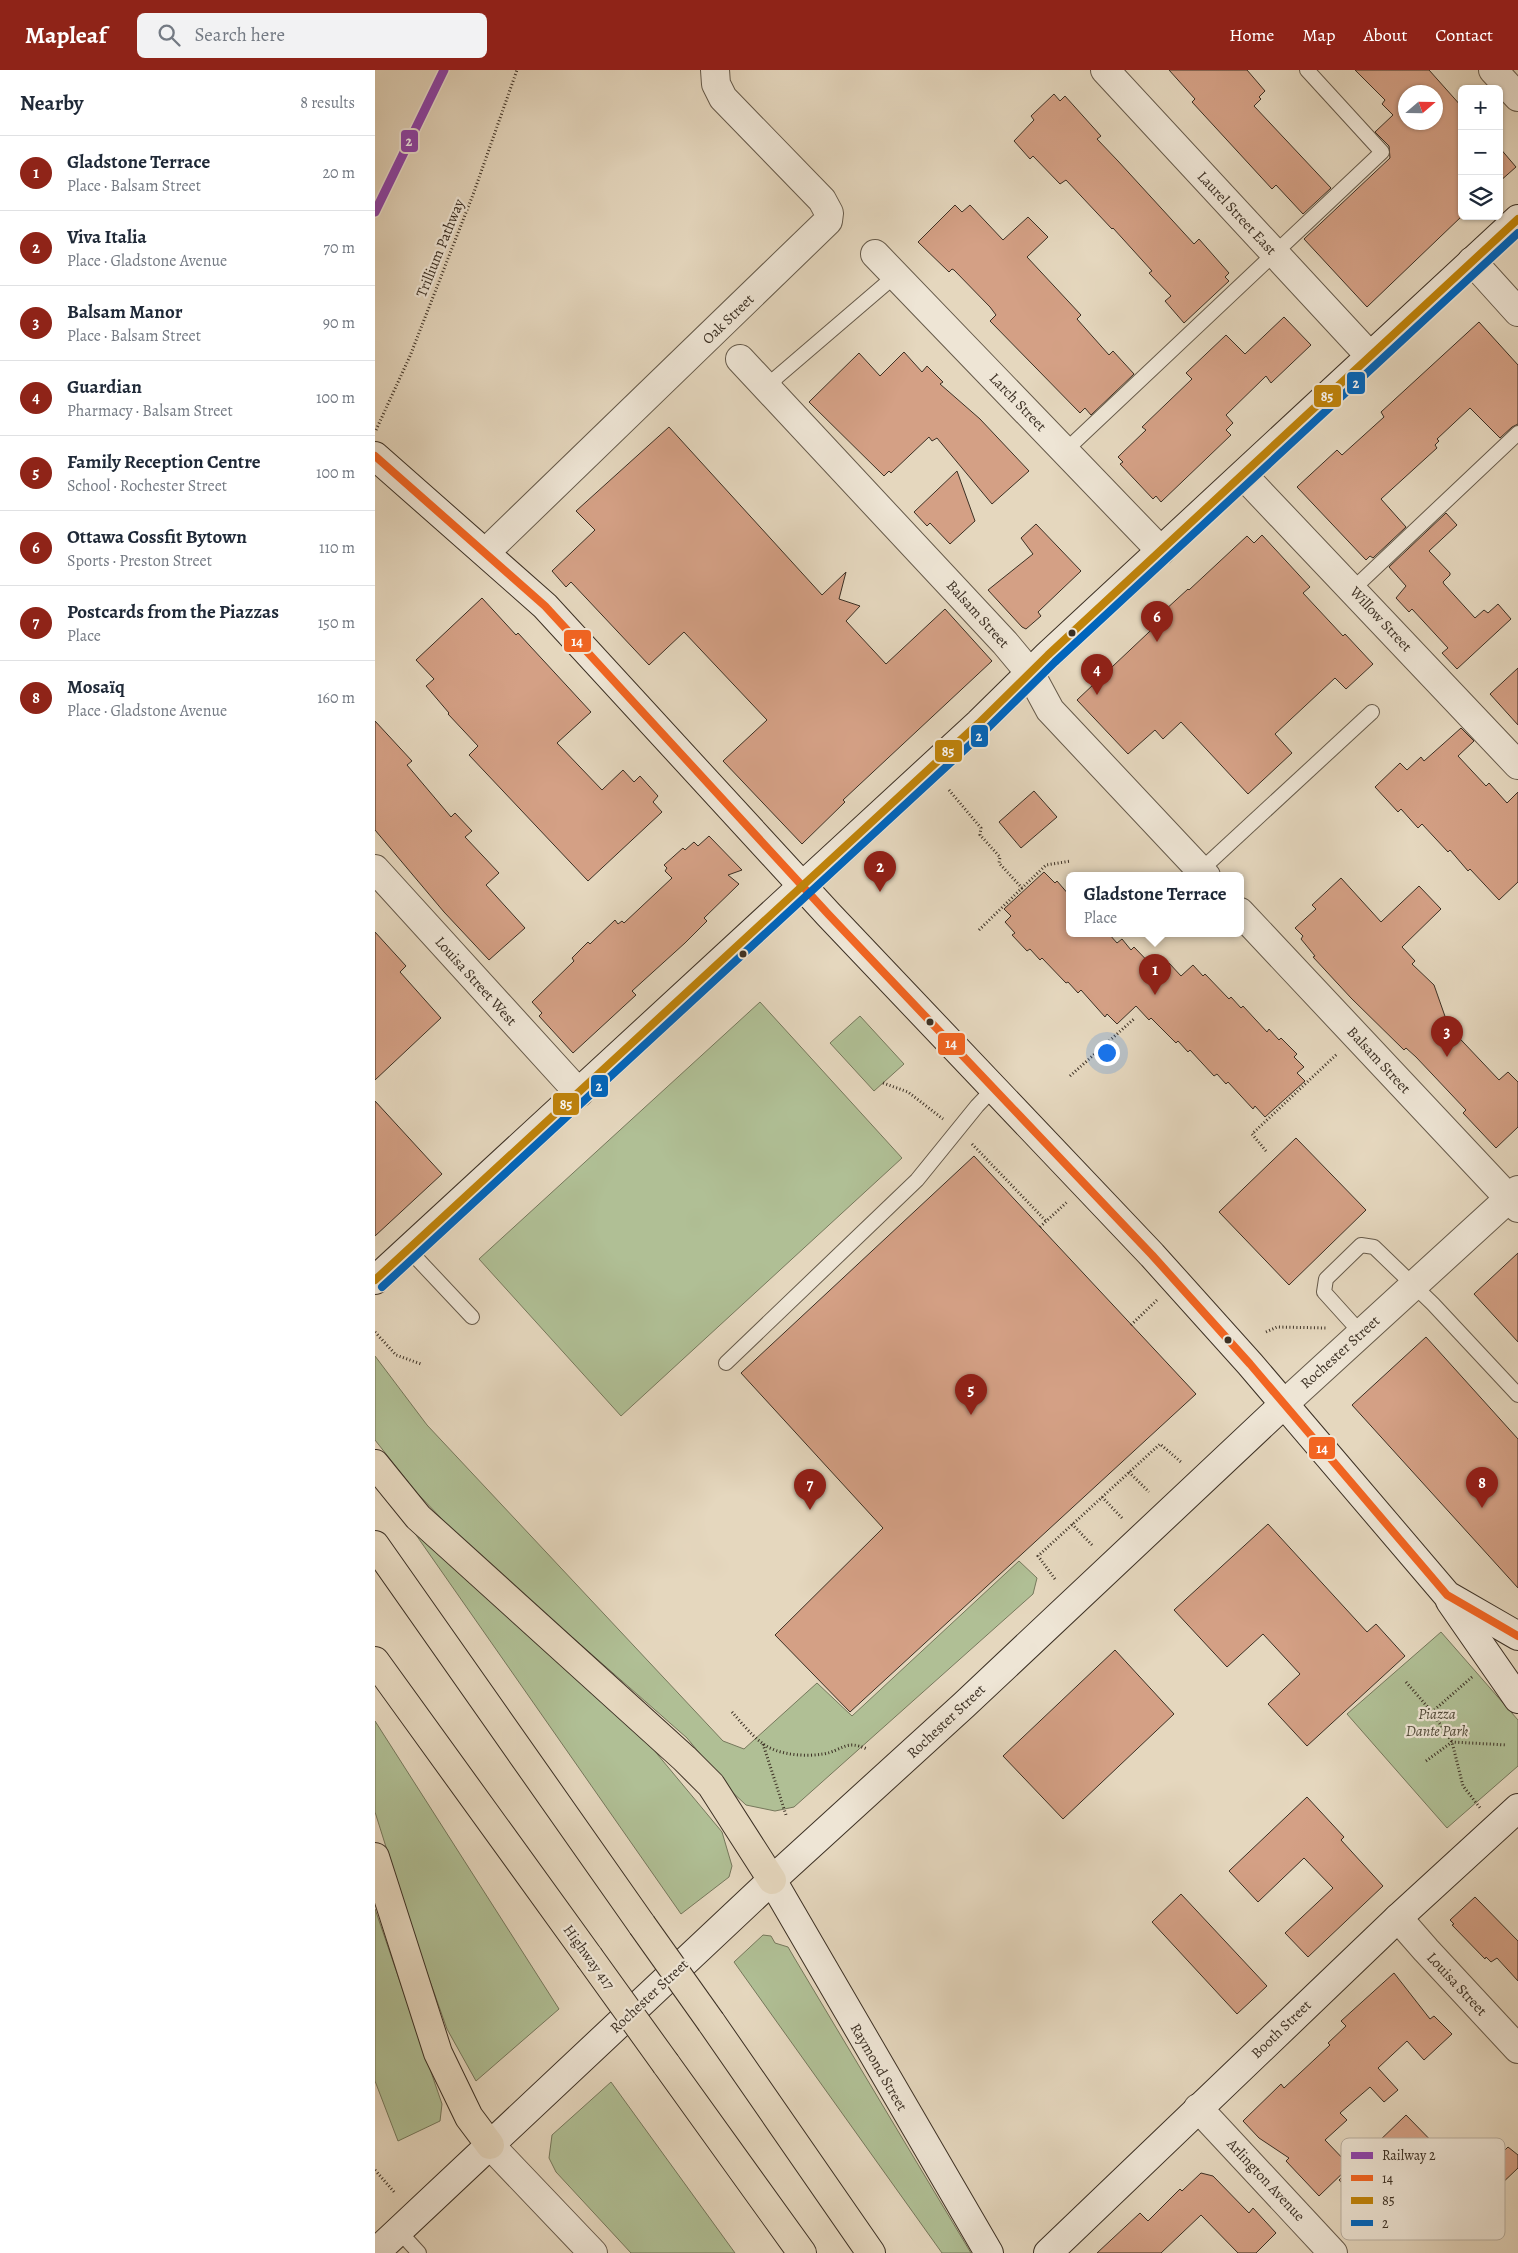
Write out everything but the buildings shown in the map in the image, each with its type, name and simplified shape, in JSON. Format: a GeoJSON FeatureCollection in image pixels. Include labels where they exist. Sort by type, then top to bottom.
{"type":"FeatureCollection","features":[{"type":"Feature","properties":{"kind":"highway"},"geometry":{"type":"LineString","coordinates":[[375,1464],[418,1517],[684,1758],[711,1785],[772,1880]]}},
{"type":"Feature","properties":{"kind":"highway"},"geometry":{"type":"LineString","coordinates":[[375,1545],[871,2253]]}},
{"type":"Feature","properties":{"kind":"highway","name":"Highway 417"},"geometry":{"type":"LineString","coordinates":[[375,1661],[802,2253]]}},
{"type":"Feature","properties":{"kind":"highway"},"geometry":{"type":"LineString","coordinates":[[375,1857],[438,2053],[469,2117],[490,2145]]}},
{"type":"Feature","properties":{"kind":"street","name":"Oak Street"},"geometry":{"type":"LineString","coordinates":[[486,552],[828,221],[829,213],[821,200],[723,98],[716,84],[715,70]]}},
{"type":"Feature","properties":{"kind":"street","name":"Laurel Street East"},"geometry":{"type":"LineString","coordinates":[[1105,70],[1369,356]]}},
{"type":"Feature","properties":{"kind":"street"},"geometry":{"type":"LineString","coordinates":[[1493,70],[1518,97]]}},
{"type":"Feature","properties":{"kind":"street"},"geometry":{"type":"LineString","coordinates":[[375,1280],[979,723],[1369,356],[1518,219]]}},
{"type":"Feature","properties":{"kind":"street","name":"Larch Street"},"geometry":{"type":"LineString","coordinates":[[875,254],[1161,551]]}},
{"type":"Feature","properties":{"kind":"street"},"geometry":{"type":"LineString","coordinates":[[1471,261],[1518,312]]}},
{"type":"Feature","properties":{"kind":"street","name":"Balsam Street"},"geometry":{"type":"LineString","coordinates":[[740,359],[933,563],[1030,673],[1049,710],[1203,872]]}},
{"type":"Feature","properties":{"kind":"street"},"geometry":{"type":"LineString","coordinates":[[375,456],[545,606],[803,886],[1152,1255],[1284,1404],[1447,1595],[1518,1699]]}},
{"type":"Feature","properties":{"kind":"street","name":"Willow Street"},"geometry":{"type":"LineString","coordinates":[[1243,475],[1518,765]]}},
{"type":"Feature","properties":{"kind":"street","name":"Louisa Street West"},"geometry":{"type":"LineString","coordinates":[[375,869],[579,1093]]}},
{"type":"Feature","properties":{"kind":"street","name":"Balsam Street"},"geometry":{"type":"LineString","coordinates":[[1244,916],[1515,1199]]}},
{"type":"Feature","properties":{"kind":"street","name":"Rochester Street"},"geometry":{"type":"LineString","coordinates":[[375,2253],[772,1880],[965,1705],[1284,1404],[1413,1286],[1515,1199]]}},
{"type":"Feature","properties":{"kind":"street"},"geometry":{"type":"LineString","coordinates":[[1447,1595],[1518,1636]]}},
{"type":"Feature","properties":{"kind":"street","name":"Booth Street"},"geometry":{"type":"LineString","coordinates":[[1048,2253],[1398,1918],[1518,1808]]}},
{"type":"Feature","properties":{"kind":"street","name":"Raymond Street"},"geometry":{"type":"LineString","coordinates":[[772,1880],[989,2253]]}},
{"type":"Feature","properties":{"kind":"street","name":"Louisa Street"},"geometry":{"type":"LineString","coordinates":[[1398,1918],[1518,2049]]}},
{"type":"Feature","properties":{"kind":"street","name":"Arlington Avenue"},"geometry":{"type":"LineString","coordinates":[[1199,2108],[1333,2253]]}},
{"type":"Feature","properties":{"kind":"street"},"geometry":{"type":"LineString","coordinates":[[490,2145],[593,2253]]}},
{"type":"Feature","properties":{"kind":"lane"},"geometry":{"type":"LineString","coordinates":[[1065,451],[1382,152],[1307,70]]}},
{"type":"Feature","properties":{"kind":"lane"},"geometry":{"type":"LineString","coordinates":[[768,389],[777,377],[895,276]]}},
{"type":"Feature","properties":{"kind":"lane"},"geometry":{"type":"LineString","coordinates":[[1353,590],[1518,433]]}},
{"type":"Feature","properties":{"kind":"lane"},"geometry":{"type":"LineString","coordinates":[[1205,872],[1372,712]]}},
{"type":"Feature","properties":{"kind":"lane"},"geometry":{"type":"LineString","coordinates":[[726,1363],[917,1180],[994,1088]]}},
{"type":"Feature","properties":{"kind":"lane"},"geometry":{"type":"LineString","coordinates":[[1361,1333],[1324,1292],[1326,1279],[1361,1246],[1374,1247],[1433,1304],[1518,1395]]}},
{"type":"Feature","properties":{"kind":"lane"},"geometry":{"type":"LineString","coordinates":[[408,1249],[472,1317]]}},
{"type":"Feature","properties":{"kind":"lane"},"geometry":{"type":"LineString","coordinates":[[399,2231],[419,2253]]}},
{"type":"Feature","properties":{"kind":"path","name":"Trillium Pathway"},"geometry":{"type":"LineString","coordinates":[[375,430],[410,356],[474,192],[517,70]]}},
{"type":"Feature","properties":{"kind":"path"},"geometry":{"type":"LineString","coordinates":[[949,790],[981,828],[980,835],[999,857],[999,864],[1022,888]]}},
{"type":"Feature","properties":{"kind":"path"},"geometry":{"type":"LineString","coordinates":[[979,930],[1045,865],[1071,862]]}},
{"type":"Feature","properties":{"kind":"path"},"geometry":{"type":"LineString","coordinates":[[1071,1076],[1135,1018]]}},
{"type":"Feature","properties":{"kind":"path"},"geometry":{"type":"LineString","coordinates":[[1266,1151],[1251,1134],[1341,1050]]}},
{"type":"Feature","properties":{"kind":"path"},"geometry":{"type":"LineString","coordinates":[[883,1083],[908,1092],[945,1121]]}},
{"type":"Feature","properties":{"kind":"path"},"geometry":{"type":"LineString","coordinates":[[970,1142],[1046,1221]]}},
{"type":"Feature","properties":{"kind":"path"},"geometry":{"type":"LineString","coordinates":[[1040,1227],[1069,1200]]}},
{"type":"Feature","properties":{"kind":"path"},"geometry":{"type":"LineString","coordinates":[[1131,1325],[1157,1300]]}},
{"type":"Feature","properties":{"kind":"path"},"geometry":{"type":"LineString","coordinates":[[1266,1332],[1277,1327],[1326,1328],[1333,1332]]}},
{"type":"Feature","properties":{"kind":"path"},"geometry":{"type":"LineString","coordinates":[[375,1332],[396,1355],[421,1364]]}},
{"type":"Feature","properties":{"kind":"path"},"geometry":{"type":"LineString","coordinates":[[1055,1580],[1038,1556],[1072,1524],[1160,1444],[1181,1462]]}},
{"type":"Feature","properties":{"kind":"path"},"geometry":{"type":"LineString","coordinates":[[1129,1472],[1149,1492]]}},
{"type":"Feature","properties":{"kind":"path"},"geometry":{"type":"LineString","coordinates":[[1102,1497],[1121,1518]]}},
{"type":"Feature","properties":{"kind":"path"},"geometry":{"type":"LineString","coordinates":[[1072,1524],[1092,1545]]}},
{"type":"Feature","properties":{"kind":"path"},"geometry":{"type":"LineString","coordinates":[[1432,1712],[1473,1677]]}},
{"type":"Feature","properties":{"kind":"path"},"geometry":{"type":"LineString","coordinates":[[1405,1682],[1432,1712],[1452,1742],[1463,1786],[1485,1815]]}},
{"type":"Feature","properties":{"kind":"path"},"geometry":{"type":"LineString","coordinates":[[731,1712],[763,1744],[781,1752],[803,1755],[824,1754],[855,1744],[867,1749]]}},
{"type":"Feature","properties":{"kind":"path"},"geometry":{"type":"LineString","coordinates":[[1427,1761],[1452,1742],[1507,1745]]}},
{"type":"Feature","properties":{"kind":"path"},"geometry":{"type":"LineString","coordinates":[[763,1744],[785,1815]]}},
{"type":"Feature","properties":{"kind":"path"},"geometry":{"type":"LineString","coordinates":[[375,2170],[395,2193]]}},
{"type":"Feature","properties":{"kind":"green space"},"geometry":{"type":"Polygon","coordinates":[[[760,1002],[902,1158],[621,1416],[479,1259],[760,1002]]]}},
{"type":"Feature","properties":{"kind":"green space"},"geometry":{"type":"Polygon","coordinates":[[[860,1016],[904,1064],[874,1091],[830,1043],[860,1016]]]}},
{"type":"Feature","properties":{"kind":"green space"},"geometry":{"type":"Polygon","coordinates":[[[375,1356],[427,1425],[723,1741],[744,1749],[817,1683],[852,1716],[1019,1561],[1037,1578],[1033,1594],[794,1807],[775,1811],[746,1805],[729,1789],[687,1738],[466,1544],[416,1492],[375,1440],[375,1356]]]}},
{"type":"Feature","properties":{"kind":"green space"},"geometry":{"type":"Polygon","coordinates":[[[414,1532],[653,1749],[722,1832],[732,1866],[729,1877],[681,1914],[414,1532]]]}},
{"type":"Feature","properties":{"kind":"green space","name":"Piazza Dante Park"},"geometry":{"type":"Polygon","coordinates":[[[1441,1632],[1518,1720],[1518,1766],[1447,1828],[1347,1714],[1441,1632]]]}},
{"type":"Feature","properties":{"kind":"green space"},"geometry":{"type":"Polygon","coordinates":[[[375,1721],[559,2009],[476,2081],[447,2029],[415,1939],[375,1812],[375,1721]]]}},
{"type":"Feature","properties":{"kind":"green space"},"geometry":{"type":"Polygon","coordinates":[[[375,1909],[442,2104],[440,2121],[398,2141],[375,2081],[375,1909]]]}},
{"type":"Feature","properties":{"kind":"green space"},"geometry":{"type":"Polygon","coordinates":[[[763,1935],[771,1936],[775,1943],[788,1947],[971,2253],[942,2253],[734,1962],[763,1935]]]}},
{"type":"Feature","properties":{"kind":"green space"},"geometry":{"type":"Polygon","coordinates":[[[611,2082],[735,2253],[631,2253],[556,2172],[549,2158],[552,2135],[611,2082]]]}},
{"type":"Feature","properties":{"kind":"rail line","name":"2"},"geometry":{"type":"LineString","coordinates":[[375,212],[444,70]]}},
{"type":"Feature","properties":{"kind":"transit line","name":"85"},"geometry":{"type":"LineString","coordinates":[[375,1280],[979,723],[1048,655],[1518,219]]}},
{"type":"Feature","properties":{"kind":"transit line","name":"2"},"geometry":{"type":"LineString","coordinates":[[382,1287],[986,730],[1055,662],[1518,233]]}},
{"type":"Feature","properties":{"kind":"transit line","name":"14"},"geometry":{"type":"LineString","coordinates":[[375,456],[545,606],[829,915],[1152,1255],[1250,1364],[1447,1595],[1518,1636]]}},
{"type":"Feature","properties":{"kind":"place","name":"Ottawa Cossfit Bytown"},"geometry":{"type":"Point","coordinates":[1157,642]}},
{"type":"Feature","properties":{"kind":"place","name":"Guardian"},"geometry":{"type":"Point","coordinates":[1097,695]}},
{"type":"Feature","properties":{"kind":"place","name":"Viva Italia"},"geometry":{"type":"Point","coordinates":[880,892]}},
{"type":"Feature","properties":{"kind":"place","name":"Gladstone Terrace"},"geometry":{"type":"Point","coordinates":[1155,995]}},
{"type":"Feature","properties":{"kind":"place","name":"Balsam Manor"},"geometry":{"type":"Point","coordinates":[1447,1057]}},
{"type":"Feature","properties":{"kind":"place","name":"Family Reception Centre"},"geometry":{"type":"Point","coordinates":[971,1415]}},
{"type":"Feature","properties":{"kind":"place","name":"Mosaïq"},"geometry":{"type":"Point","coordinates":[1482,1508]}},
{"type":"Feature","properties":{"kind":"place","name":"Postcards from the Piazzas"},"geometry":{"type":"Point","coordinates":[810,1510]}}]}
